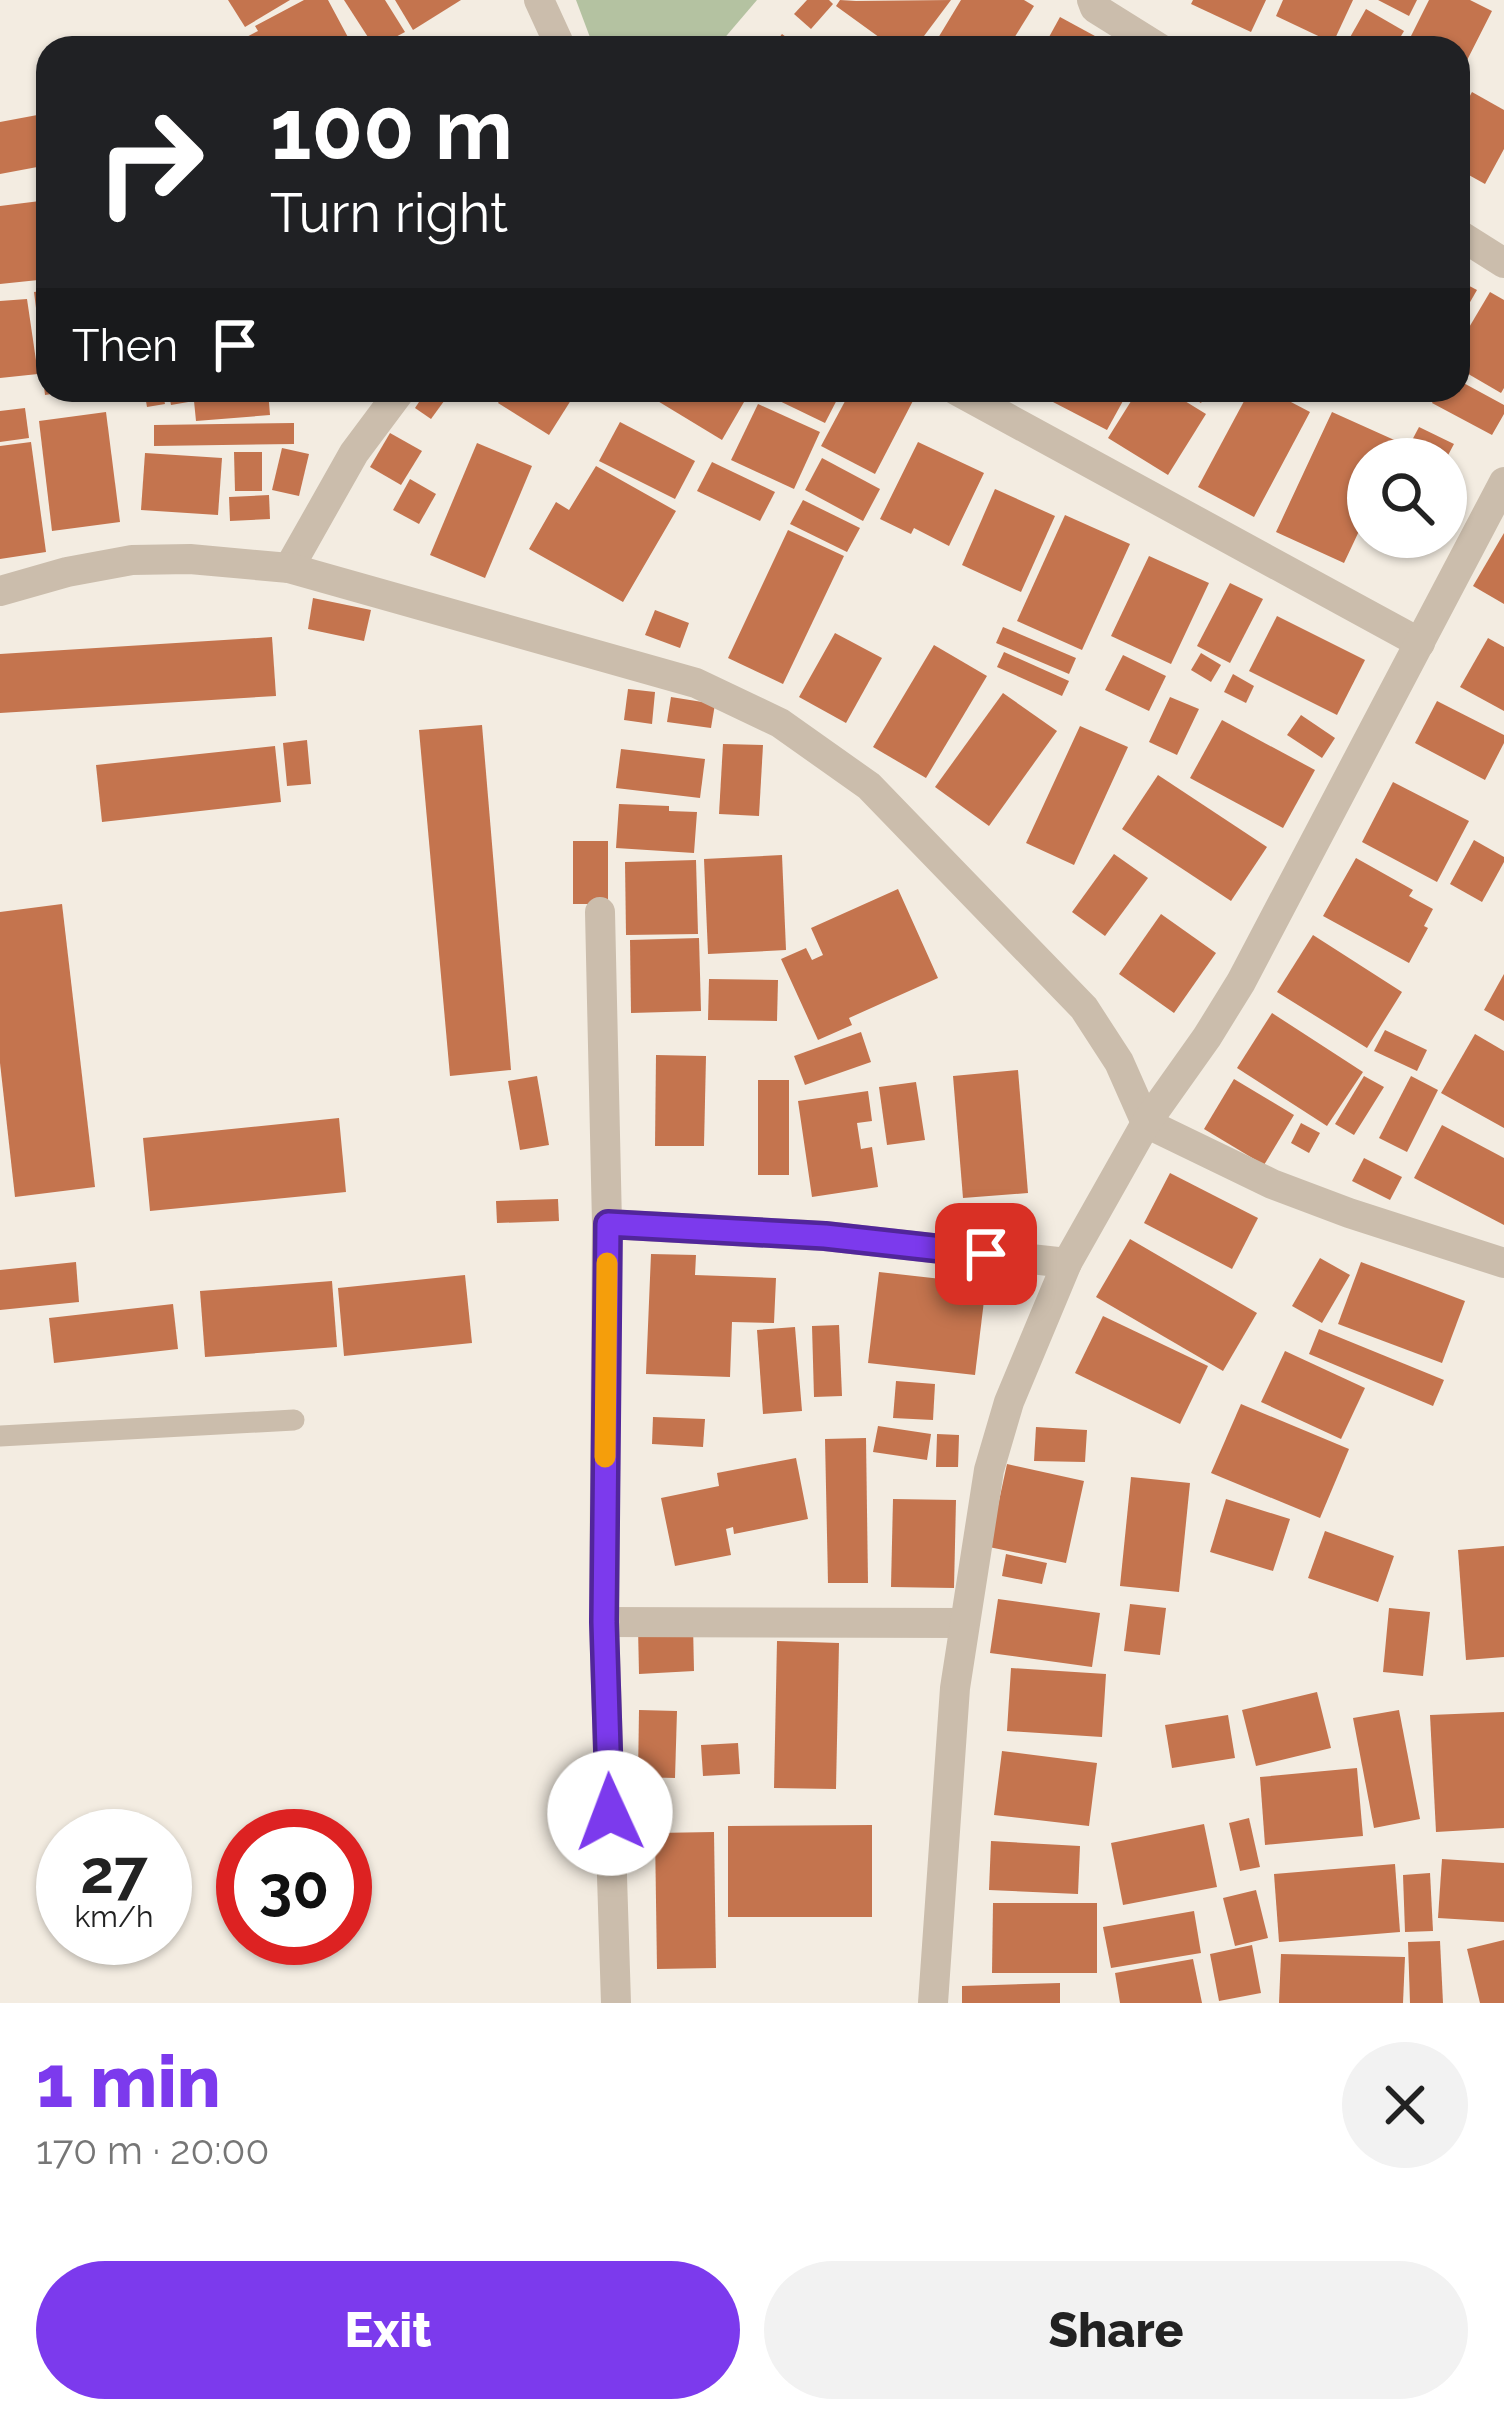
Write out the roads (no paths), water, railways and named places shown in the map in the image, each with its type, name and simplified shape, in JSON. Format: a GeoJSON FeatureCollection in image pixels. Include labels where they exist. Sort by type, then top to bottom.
{"type":"FeatureCollection","features":[{"type":"Feature","properties":{"kind":"street"},"geometry":{"type":"LineString","coordinates":[[539,0],[556,36]]}},
{"type":"Feature","properties":{"kind":"street"},"geometry":{"type":"LineString","coordinates":[[1092,0],[1095,8],[1140,36]]}},
{"type":"Feature","properties":{"kind":"street"},"geometry":{"type":"LineString","coordinates":[[1470,242],[1504,263]]}},
{"type":"Feature","properties":{"kind":"street"},"geometry":{"type":"LineString","coordinates":[[289,568],[354,453],[392,402]]}},
{"type":"Feature","properties":{"kind":"street"},"geometry":{"type":"LineString","coordinates":[[978,402],[1420,643]]}},
{"type":"Feature","properties":{"kind":"street"},"geometry":{"type":"LineString","coordinates":[[933,2003],[964,1623],[989,1470],[1009,1402],[1067,1263],[1145,1123],[1241,982],[1504,482]]}},
{"type":"Feature","properties":{"kind":"street"},"geometry":{"type":"LineString","coordinates":[[0,591],[132,560],[190,559],[289,568],[696,683],[780,723],[869,786],[1084,1008],[1119,1062],[1145,1123],[1272,1184],[1504,1263]]}},
{"type":"Feature","properties":{"kind":"street"},"geometry":{"type":"LineString","coordinates":[[600,912],[608,1224],[604,1622],[616,2003]]}},
{"type":"Feature","properties":{"kind":"street"},"geometry":{"type":"LineString","coordinates":[[608,1224],[825,1236],[1067,1263]]}},
{"type":"Feature","properties":{"kind":"street"},"geometry":{"type":"LineString","coordinates":[[604,1622],[964,1623]]}},
{"type":"Feature","properties":{"kind":"lane"},"geometry":{"type":"LineString","coordinates":[[0,1436],[294,1420]]}}]}
